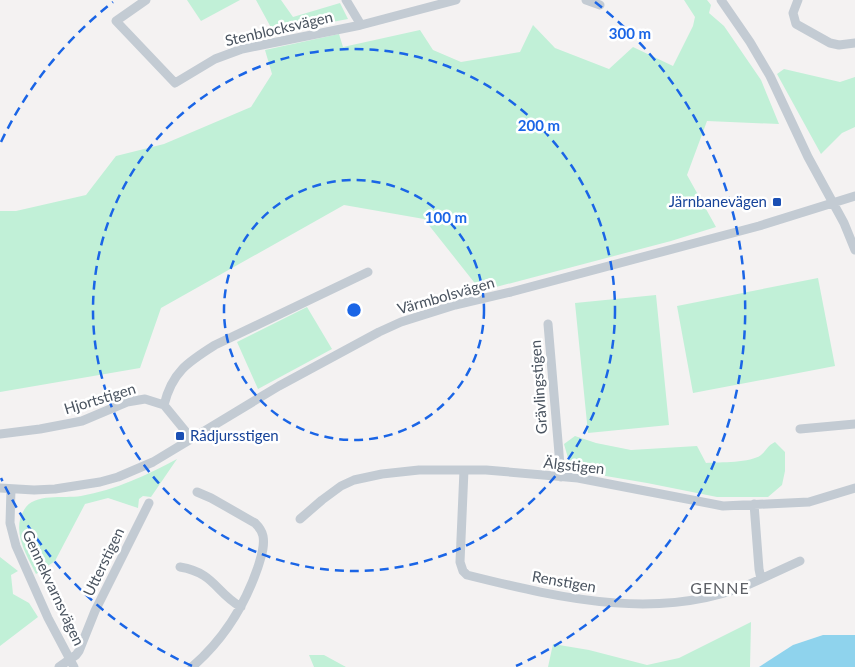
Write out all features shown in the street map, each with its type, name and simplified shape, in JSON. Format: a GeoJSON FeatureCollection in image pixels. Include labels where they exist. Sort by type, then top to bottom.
{"type":"FeatureCollection","features":[{"type":"Feature","properties":{"kind":"street","name":"Stenblocksvägen"},"geometry":{"type":"LineString","coordinates":[[146,0],[116,20],[176,84],[215,59],[242,49],[362,25],[456,0]]}},
{"type":"Feature","properties":{"kind":"street"},"geometry":{"type":"LineString","coordinates":[[346,0],[362,25]]}},
{"type":"Feature","properties":{"kind":"street"},"geometry":{"type":"LineString","coordinates":[[586,0],[600,6]]}},
{"type":"Feature","properties":{"kind":"street"},"geometry":{"type":"LineString","coordinates":[[722,0],[770,76],[808,157],[844,223],[855,250]]}},
{"type":"Feature","properties":{"kind":"street"},"geometry":{"type":"LineString","coordinates":[[798,0],[793,13],[795,21],[803,29],[830,43],[839,45],[855,43]]}},
{"type":"Feature","properties":{"kind":"street","name":"Värmbolsvägen"},"geometry":{"type":"LineString","coordinates":[[0,488],[55,489],[100,482],[136,470],[153,462],[279,386],[370,336],[401,322],[455,305],[511,292],[751,228],[855,196]]}},
{"type":"Feature","properties":{"kind":"street"},"geometry":{"type":"LineString","coordinates":[[191,438],[164,405],[170,384],[187,364],[215,345],[368,272]]}},
{"type":"Feature","properties":{"kind":"street","name":"Grävlingstigen"},"geometry":{"type":"LineString","coordinates":[[548,324],[561,477]]}},
{"type":"Feature","properties":{"kind":"street","name":"Hjortstigen"},"geometry":{"type":"LineString","coordinates":[[0,434],[82,421],[136,399],[145,399],[164,405]]}},
{"type":"Feature","properties":{"kind":"street"},"geometry":{"type":"LineString","coordinates":[[800,429],[855,424]]}},
{"type":"Feature","properties":{"kind":"street","name":"Älgstigen"},"geometry":{"type":"LineString","coordinates":[[300,519],[341,486],[367,476],[419,470],[486,470],[561,477],[603,482],[723,506],[809,502],[855,488]]}},
{"type":"Feature","properties":{"kind":"street","name":"Renstigen"},"geometry":{"type":"LineString","coordinates":[[464,470],[460,562],[463,571],[467,575],[560,596],[638,605],[675,602],[729,592],[800,561]]}},
{"type":"Feature","properties":{"kind":"street","name":"Gennekvarnsvägen"},"geometry":{"type":"LineString","coordinates":[[12,489],[10,523],[16,546],[48,618],[72,663]]}},
{"type":"Feature","properties":{"kind":"street"},"geometry":{"type":"LineString","coordinates":[[192,667],[218,641],[241,607],[252,585],[262,555],[263,536],[255,523],[197,492]]}},
{"type":"Feature","properties":{"kind":"street","name":"Utterstigen"},"geometry":{"type":"LineString","coordinates":[[59,667],[72,663],[79,651],[95,611],[149,503]]}},
{"type":"Feature","properties":{"kind":"street"},"geometry":{"type":"LineString","coordinates":[[754,504],[759,569],[762,579]]}},
{"type":"Feature","properties":{"kind":"street"},"geometry":{"type":"LineString","coordinates":[[180,567],[193,569],[202,574],[241,607]]}},
{"type":"Feature","properties":{"kind":"green space"},"geometry":{"type":"Polygon","coordinates":[[[187,0],[240,0],[201,21],[187,0]]]}},
{"type":"Feature","properties":{"kind":"green space"},"geometry":{"type":"Polygon","coordinates":[[[256,0],[281,0],[293,17],[340,3],[348,19],[274,33],[256,0]]]}},
{"type":"Feature","properties":{"kind":"green space"},"geometry":{"type":"Polygon","coordinates":[[[684,0],[707,0],[711,5],[709,13],[724,26],[761,80],[779,124],[707,121],[687,175],[716,227],[671,241],[481,291],[424,219],[344,205],[161,308],[140,368],[0,392],[0,211],[16,211],[86,195],[116,156],[164,144],[251,107],[272,74],[265,50],[339,34],[343,47],[420,30],[433,50],[461,62],[520,52],[533,25],[555,48],[609,69],[633,47],[673,66],[693,26],[695,17],[684,0]]]}},
{"type":"Feature","properties":{"kind":"green space"},"geometry":{"type":"Polygon","coordinates":[[[784,69],[840,82],[855,77],[855,127],[842,133],[821,154],[777,74],[784,69]]]}},
{"type":"Feature","properties":{"kind":"green space"},"geometry":{"type":"Polygon","coordinates":[[[818,278],[835,366],[693,393],[677,306],[818,278]]]}},
{"type":"Feature","properties":{"kind":"green space"},"geometry":{"type":"Polygon","coordinates":[[[656,295],[669,425],[588,433],[575,303],[656,295]]]}},
{"type":"Feature","properties":{"kind":"green space"},"geometry":{"type":"Polygon","coordinates":[[[307,307],[332,349],[258,389],[237,342],[307,307]]]}},
{"type":"Feature","properties":{"kind":"green space"},"geometry":{"type":"Polygon","coordinates":[[[575,436],[596,443],[631,450],[697,446],[706,463],[735,462],[756,458],[775,442],[785,452],[785,471],[782,485],[768,497],[717,497],[582,472],[570,465],[564,444],[575,436]]]}},
{"type":"Feature","properties":{"kind":"green space"},"geometry":{"type":"Polygon","coordinates":[[[177,459],[151,497],[143,496],[139,499],[138,508],[108,498],[85,504],[55,561],[36,574],[22,543],[19,526],[20,518],[29,504],[42,498],[74,497],[106,490],[142,476],[177,459]]]}},
{"type":"Feature","properties":{"kind":"green space"},"geometry":{"type":"Polygon","coordinates":[[[0,557],[18,571],[11,575],[13,594],[29,603],[38,617],[0,646],[0,557]]]}},
{"type":"Feature","properties":{"kind":"green space"},"geometry":{"type":"Polygon","coordinates":[[[751,622],[750,667],[548,667],[553,644],[589,650],[647,665],[679,658],[751,622]]]}},
{"type":"Feature","properties":{"kind":"green space"},"geometry":{"type":"Polygon","coordinates":[[[309,655],[324,655],[346,667],[314,667],[309,655]]]}},
{"type":"Feature","properties":{"kind":"water"},"geometry":{"type":"Polygon","coordinates":[[[823,635],[855,635],[855,667],[759,667],[793,645],[823,635]]]}},
{"type":"Feature","properties":{"kind":"place","name":"Järnbanevägen"},"geometry":{"type":"Point","coordinates":[777,202]}},
{"type":"Feature","properties":{"kind":"place","name":"Rådjursstigen"},"geometry":{"type":"Point","coordinates":[180,436]}},
{"type":"Feature","properties":{"kind":"district","name":"GENNE"},"geometry":{"type":"Point","coordinates":[720,588]}}]}
